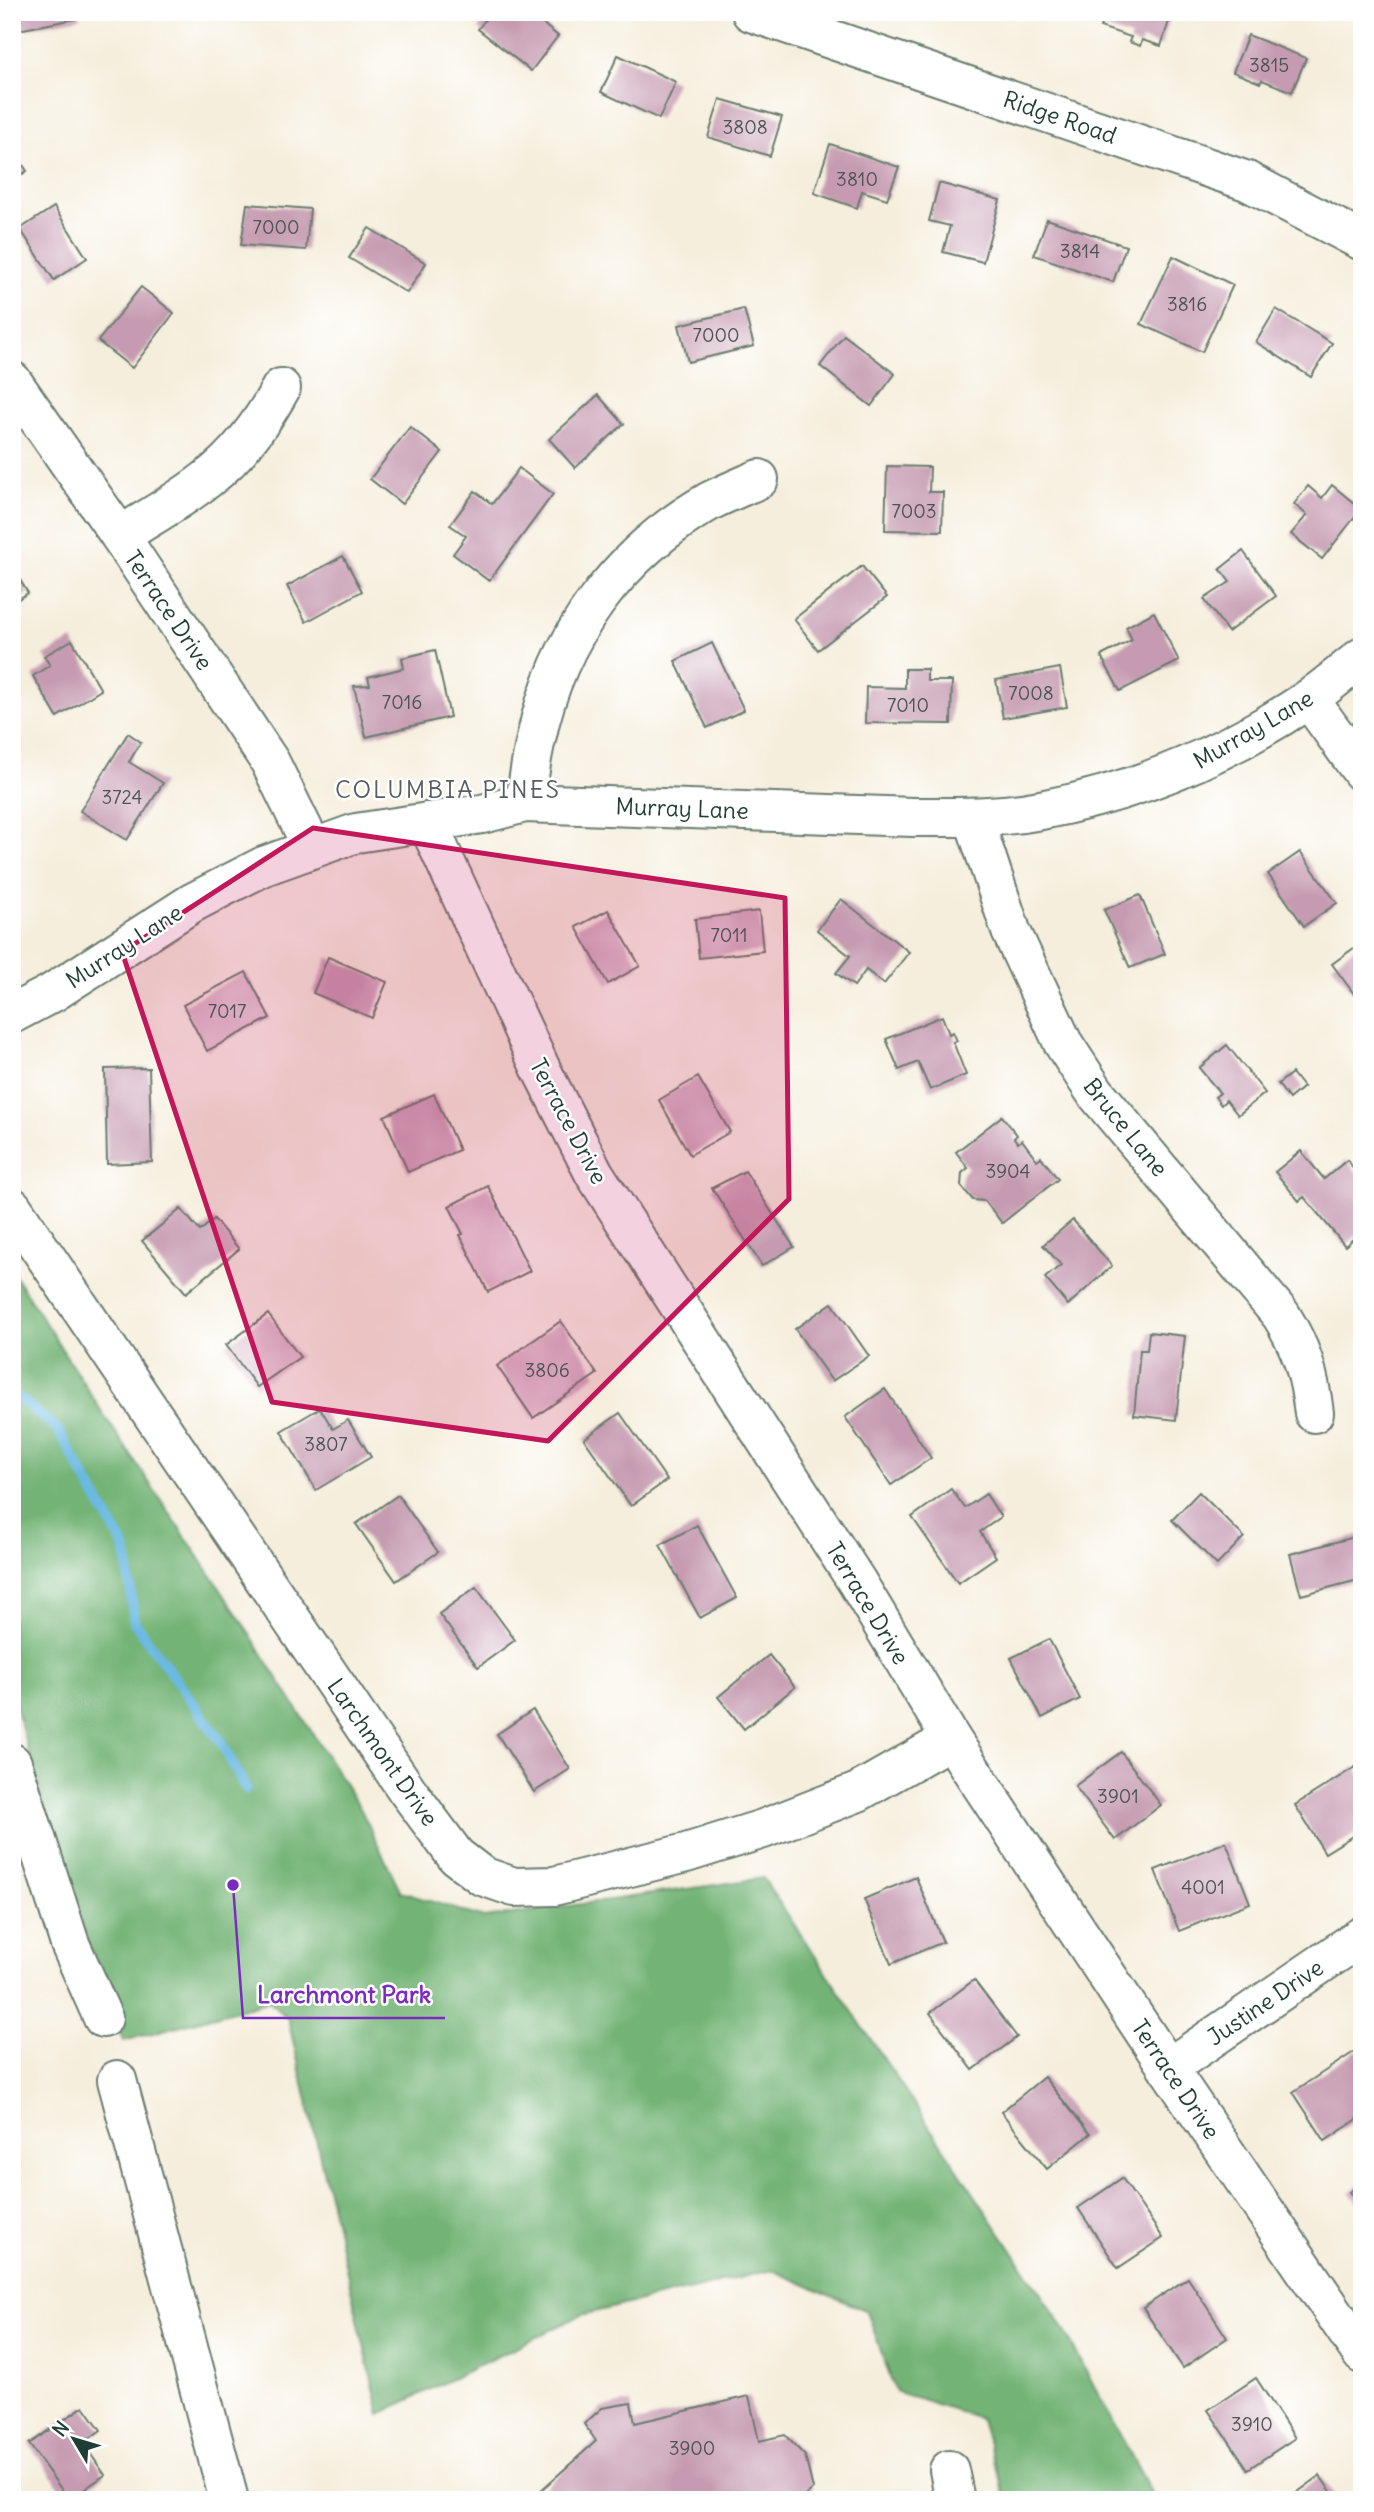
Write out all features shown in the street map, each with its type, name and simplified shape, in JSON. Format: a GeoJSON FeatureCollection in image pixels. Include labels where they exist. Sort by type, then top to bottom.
{"type":"FeatureCollection","features":[{"type":"Feature","properties":{"kind":"street","name":"Ridge Road"},"geometry":{"type":"LineString","coordinates":[[751,12],[1247,181],[1362,241]]}},
{"type":"Feature","properties":{"kind":"street","name":"Terrace Drive"},"geometry":{"type":"LineString","coordinates":[[12,381],[120,536],[270,762],[312,847]]}},
{"type":"Feature","properties":{"kind":"street"},"geometry":{"type":"LineString","coordinates":[[120,536],[206,480],[240,448],[267,413],[281,388]]}},
{"type":"Feature","properties":{"kind":"street"},"geometry":{"type":"LineString","coordinates":[[525,803],[536,737],[554,677],[573,634],[597,599],[632,560],[670,527],[711,500],[759,479]]}},
{"type":"Feature","properties":{"kind":"street","name":"Murray Lane"},"geometry":{"type":"LineString","coordinates":[[12,1014],[52,993],[192,902],[264,866],[356,833],[482,814],[525,803],[973,817],[1040,810],[1127,788],[1184,768],[1237,742],[1309,699],[1362,657]]}},
{"type":"Feature","properties":{"kind":"street"},"geometry":{"type":"LineString","coordinates":[[1309,699],[1362,772]]}},
{"type":"Feature","properties":{"kind":"street","name":"Bruce Lane"},"geometry":{"type":"LineString","coordinates":[[973,817],[1011,932],[1063,1043],[1095,1092],[1281,1315],[1297,1341],[1309,1375],[1314,1413]]}},
{"type":"Feature","properties":{"kind":"street","name":"Terrace Drive"},"geometry":{"type":"LineString","coordinates":[[427,822],[540,1067],[594,1173],[857,1582],[951,1739],[1168,2068],[1362,2354]]}},
{"type":"Feature","properties":{"kind":"street","name":"Larchmont Drive"},"geometry":{"type":"LineString","coordinates":[[12,1207],[407,1790],[456,1856],[482,1876],[514,1887],[554,1886],[686,1853],[763,1829],[858,1792],[951,1739]]}},
{"type":"Feature","properties":{"kind":"street"},"geometry":{"type":"LineString","coordinates":[[12,1763],[70,1944],[103,2018]]}},
{"type":"Feature","properties":{"kind":"street","name":"Justine Drive"},"geometry":{"type":"LineString","coordinates":[[1168,2068],[1362,1937]]}},
{"type":"Feature","properties":{"kind":"street"},"geometry":{"type":"LineString","coordinates":[[117,2080],[229,2500]]}},
{"type":"Feature","properties":{"kind":"highlighted area"},"geometry":{"type":"Polygon","coordinates":[[[313,828],[785,898],[789,1199],[548,1441],[272,1402],[122,952],[313,828]]]}},
{"type":"Feature","properties":{"kind":"green space"},"geometry":{"type":"Polygon","coordinates":[[[12,1271],[239,1617],[361,1810],[401,1892],[484,1918],[763,1878],[1061,2324],[1155,2500],[1007,2500],[980,2418],[895,2391],[867,2311],[772,2270],[581,2315],[380,2414],[288,2019],[270,2001],[123,2041],[55,1848],[12,1692],[12,1271]]]}},
{"type":"Feature","properties":{"kind":"building"},"geometry":{"type":"Polygon","coordinates":[[[15,12],[79,12],[80,18],[18,30],[15,12]]]}},
{"type":"Feature","properties":{"kind":"building"},"geometry":{"type":"Polygon","coordinates":[[[491,12],[528,12],[558,36],[531,71],[478,29],[491,12]]]}},
{"type":"Feature","properties":{"kind":"building"},"geometry":{"type":"Polygon","coordinates":[[[1106,12],[1172,12],[1161,46],[1142,40],[1140,46],[1129,42],[1131,37],[1100,27],[1106,12]]]}},
{"type":"Feature","properties":{"kind":"building"},"geometry":{"type":"Polygon","coordinates":[[[1248,35],[1306,58],[1292,92],[1233,72],[1248,35]]]}},
{"type":"Feature","properties":{"kind":"building"},"geometry":{"type":"Polygon","coordinates":[[[618,55],[676,82],[659,119],[601,92],[618,55]]]}},
{"type":"Feature","properties":{"kind":"building"},"geometry":{"type":"Polygon","coordinates":[[[720,99],[782,117],[770,156],[708,137],[720,99]]]}},
{"type":"Feature","properties":{"kind":"building"},"geometry":{"type":"Polygon","coordinates":[[[830,144],[899,167],[887,199],[862,191],[857,208],[814,193],[830,144]]]}},
{"type":"Feature","properties":{"kind":"building"},"geometry":{"type":"Polygon","coordinates":[[[12,149],[27,171],[12,181],[12,149]]]}},
{"type":"Feature","properties":{"kind":"building"},"geometry":{"type":"Polygon","coordinates":[[[939,183],[1000,200],[983,262],[943,252],[950,226],[929,221],[939,183]]]}},
{"type":"Feature","properties":{"kind":"building"},"geometry":{"type":"Polygon","coordinates":[[[247,204],[310,209],[306,250],[241,245],[247,204]]]}},
{"type":"Feature","properties":{"kind":"building"},"geometry":{"type":"Polygon","coordinates":[[[54,207],[87,258],[54,280],[20,229],[54,207]]]}},
{"type":"Feature","properties":{"kind":"building"},"geometry":{"type":"Polygon","coordinates":[[[1047,219],[1126,246],[1113,282],[1034,255],[1047,219]]]}},
{"type":"Feature","properties":{"kind":"building"},"geometry":{"type":"Polygon","coordinates":[[[369,228],[426,263],[407,293],[349,258],[369,228]]]}},
{"type":"Feature","properties":{"kind":"building"},"geometry":{"type":"Polygon","coordinates":[[[1173,256],[1233,285],[1202,352],[1141,324],[1173,256]]]}},
{"type":"Feature","properties":{"kind":"building"},"geometry":{"type":"Polygon","coordinates":[[[141,287],[174,313],[132,368],[98,341],[141,287]]]}},
{"type":"Feature","properties":{"kind":"building"},"geometry":{"type":"Polygon","coordinates":[[[744,309],[754,346],[688,362],[679,325],[744,309]]]}},
{"type":"Feature","properties":{"kind":"building"},"geometry":{"type":"Polygon","coordinates":[[[1276,309],[1332,343],[1311,377],[1256,342],[1276,309]]]}},
{"type":"Feature","properties":{"kind":"building"},"geometry":{"type":"Polygon","coordinates":[[[844,335],[895,374],[871,406],[820,366],[844,335]]]}},
{"type":"Feature","properties":{"kind":"building"},"geometry":{"type":"Polygon","coordinates":[[[598,395],[624,424],[575,468],[549,439],[598,395]]]}},
{"type":"Feature","properties":{"kind":"building"},"geometry":{"type":"Polygon","coordinates":[[[410,427],[442,452],[402,504],[370,479],[410,427]]]}},
{"type":"Feature","properties":{"kind":"building"},"geometry":{"type":"Polygon","coordinates":[[[887,466],[930,467],[929,492],[943,492],[942,531],[885,530],[887,466]]]}},
{"type":"Feature","properties":{"kind":"building"},"geometry":{"type":"Polygon","coordinates":[[[519,468],[553,494],[489,581],[453,554],[466,536],[450,525],[475,491],[492,504],[519,468]]]}},
{"type":"Feature","properties":{"kind":"building"},"geometry":{"type":"Polygon","coordinates":[[[1332,485],[1361,509],[1322,559],[1291,534],[1307,515],[1294,504],[1308,486],[1322,498],[1332,485]]]}},
{"type":"Feature","properties":{"kind":"building"},"geometry":{"type":"Polygon","coordinates":[[[1243,551],[1276,596],[1228,632],[1204,599],[1230,582],[1220,569],[1243,551]]]}},
{"type":"Feature","properties":{"kind":"building"},"geometry":{"type":"Polygon","coordinates":[[[343,556],[362,591],[306,622],[287,586],[343,556]]]}},
{"type":"Feature","properties":{"kind":"building"},"geometry":{"type":"Polygon","coordinates":[[[862,566],[887,597],[818,650],[794,619],[862,566]]]}},
{"type":"Feature","properties":{"kind":"building"},"geometry":{"type":"Polygon","coordinates":[[[12,567],[28,593],[12,603],[12,567]]]}},
{"type":"Feature","properties":{"kind":"building"},"geometry":{"type":"Polygon","coordinates":[[[1154,612],[1179,661],[1120,691],[1101,656],[1132,640],[1126,627],[1154,612]]]}},
{"type":"Feature","properties":{"kind":"building"},"geometry":{"type":"Polygon","coordinates":[[[72,640],[101,690],[57,717],[33,676],[50,665],[44,656],[72,640]]]}},
{"type":"Feature","properties":{"kind":"building"},"geometry":{"type":"Polygon","coordinates":[[[712,643],[744,710],[707,728],[675,661],[712,643]]]}},
{"type":"Feature","properties":{"kind":"building"},"geometry":{"type":"Polygon","coordinates":[[[435,650],[450,717],[366,737],[354,686],[370,685],[368,677],[404,668],[402,658],[435,650]]]}},
{"type":"Feature","properties":{"kind":"building"},"geometry":{"type":"Polygon","coordinates":[[[1060,668],[1067,707],[1003,718],[996,680],[1060,668]]]}},
{"type":"Feature","properties":{"kind":"building"},"geometry":{"type":"Polygon","coordinates":[[[905,669],[927,669],[927,681],[952,681],[951,724],[865,723],[866,687],[905,688],[905,669]]]}},
{"type":"Feature","properties":{"kind":"building"},"geometry":{"type":"Polygon","coordinates":[[[128,733],[141,742],[129,762],[163,783],[127,840],[80,811],[128,733]]]}},
{"type":"Feature","properties":{"kind":"building"},"geometry":{"type":"Polygon","coordinates":[[[1300,852],[1337,903],[1304,926],[1268,874],[1300,852]]]}},
{"type":"Feature","properties":{"kind":"building"},"geometry":{"type":"Polygon","coordinates":[[[1140,895],[1165,954],[1130,968],[1104,910],[1140,895]]]}},
{"type":"Feature","properties":{"kind":"building"},"geometry":{"type":"Polygon","coordinates":[[[841,899],[909,952],[884,984],[866,970],[854,986],[836,973],[850,956],[817,930],[841,899]]]}},
{"type":"Feature","properties":{"kind":"building"},"geometry":{"type":"Polygon","coordinates":[[[608,910],[640,966],[608,984],[576,927],[608,910]]]}},
{"type":"Feature","properties":{"kind":"building"},"geometry":{"type":"Polygon","coordinates":[[[759,911],[763,951],[699,958],[695,919],[759,911]]]}},
{"type":"Feature","properties":{"kind":"building"},"geometry":{"type":"Polygon","coordinates":[[[1362,942],[1362,1005],[1332,964],[1362,942]]]}},
{"type":"Feature","properties":{"kind":"building"},"geometry":{"type":"Polygon","coordinates":[[[328,957],[387,982],[372,1018],[313,993],[328,957]]]}},
{"type":"Feature","properties":{"kind":"building"},"geometry":{"type":"Polygon","coordinates":[[[246,972],[270,1018],[207,1051],[183,1005],[246,972]]]}},
{"type":"Feature","properties":{"kind":"building"},"geometry":{"type":"Polygon","coordinates":[[[942,1016],[949,1034],[953,1032],[957,1041],[953,1042],[966,1075],[930,1090],[918,1062],[899,1070],[886,1039],[942,1016]]]}},
{"type":"Feature","properties":{"kind":"building"},"geometry":{"type":"Polygon","coordinates":[[[1227,1045],[1265,1093],[1238,1115],[1226,1100],[1221,1105],[1215,1097],[1220,1093],[1199,1068],[1227,1045]]]}},
{"type":"Feature","properties":{"kind":"building"},"geometry":{"type":"Polygon","coordinates":[[[149,1068],[152,1162],[107,1164],[105,1069],[149,1068]]]}},
{"type":"Feature","properties":{"kind":"building"},"geometry":{"type":"Polygon","coordinates":[[[1292,1073],[1303,1087],[1289,1099],[1278,1084],[1292,1073]]]}},
{"type":"Feature","properties":{"kind":"building"},"geometry":{"type":"Polygon","coordinates":[[[698,1077],[730,1132],[690,1155],[659,1100],[698,1077]]]}},
{"type":"Feature","properties":{"kind":"building"},"geometry":{"type":"Polygon","coordinates":[[[434,1094],[459,1150],[408,1172],[384,1116],[434,1094]]]}},
{"type":"Feature","properties":{"kind":"building"},"geometry":{"type":"Polygon","coordinates":[[[1002,1116],[1017,1135],[1014,1138],[1018,1143],[1022,1140],[1037,1160],[1041,1157],[1058,1179],[1002,1223],[985,1201],[973,1200],[961,1186],[962,1173],[968,1168],[956,1152],[1002,1116]]]}},
{"type":"Feature","properties":{"kind":"building"},"geometry":{"type":"Polygon","coordinates":[[[1301,1151],[1324,1179],[1347,1160],[1362,1179],[1362,1192],[1357,1196],[1362,1202],[1362,1231],[1345,1246],[1304,1197],[1299,1201],[1275,1172],[1301,1151]]]}},
{"type":"Feature","properties":{"kind":"building"},"geometry":{"type":"Polygon","coordinates":[[[745,1171],[794,1247],[762,1266],[712,1188],[745,1171]]]}},
{"type":"Feature","properties":{"kind":"building"},"geometry":{"type":"Polygon","coordinates":[[[488,1186],[530,1271],[488,1292],[449,1206],[488,1186]]]}},
{"type":"Feature","properties":{"kind":"building"},"geometry":{"type":"Polygon","coordinates":[[[181,1209],[200,1231],[214,1219],[239,1249],[186,1293],[142,1241],[181,1209]]]}},
{"type":"Feature","properties":{"kind":"building"},"geometry":{"type":"Polygon","coordinates":[[[1073,1220],[1112,1266],[1068,1305],[1045,1278],[1061,1265],[1043,1245],[1073,1220]]]}},
{"type":"Feature","properties":{"kind":"building"},"geometry":{"type":"Polygon","coordinates":[[[832,1303],[869,1356],[832,1381],[795,1329],[832,1303]]]}},
{"type":"Feature","properties":{"kind":"building"},"geometry":{"type":"Polygon","coordinates":[[[268,1314],[300,1357],[257,1387],[226,1345],[268,1314]]]}},
{"type":"Feature","properties":{"kind":"building"},"geometry":{"type":"Polygon","coordinates":[[[561,1321],[597,1374],[533,1418],[497,1366],[561,1321]]]}},
{"type":"Feature","properties":{"kind":"building"},"geometry":{"type":"Polygon","coordinates":[[[1149,1332],[1185,1336],[1176,1420],[1134,1415],[1140,1350],[1147,1350],[1149,1332]]]}},
{"type":"Feature","properties":{"kind":"building"},"geometry":{"type":"Polygon","coordinates":[[[885,1389],[931,1458],[891,1485],[845,1417],[885,1389]]]}},
{"type":"Feature","properties":{"kind":"building"},"geometry":{"type":"Polygon","coordinates":[[[320,1408],[333,1429],[348,1420],[371,1457],[316,1490],[281,1431],[320,1408]]]}},
{"type":"Feature","properties":{"kind":"building"},"geometry":{"type":"Polygon","coordinates":[[[620,1413],[667,1480],[631,1506],[584,1439],[620,1413]]]}},
{"type":"Feature","properties":{"kind":"building"},"geometry":{"type":"Polygon","coordinates":[[[951,1489],[965,1508],[986,1494],[1001,1517],[980,1532],[996,1557],[958,1583],[912,1517],[951,1489]]]}},
{"type":"Feature","properties":{"kind":"building"},"geometry":{"type":"Polygon","coordinates":[[[1199,1492],[1244,1537],[1217,1565],[1172,1520],[1199,1492]]]}},
{"type":"Feature","properties":{"kind":"building"},"geometry":{"type":"Polygon","coordinates":[[[398,1495],[438,1552],[396,1581],[356,1524],[398,1495]]]}},
{"type":"Feature","properties":{"kind":"building"},"geometry":{"type":"Polygon","coordinates":[[[697,1525],[737,1598],[700,1618],[660,1545],[697,1525]]]}},
{"type":"Feature","properties":{"kind":"building"},"geometry":{"type":"Polygon","coordinates":[[[1362,1535],[1362,1579],[1301,1595],[1290,1554],[1362,1535]]]}},
{"type":"Feature","properties":{"kind":"building"},"geometry":{"type":"Polygon","coordinates":[[[476,1587],[515,1640],[478,1667],[439,1614],[476,1587]]]}},
{"type":"Feature","properties":{"kind":"building"},"geometry":{"type":"Polygon","coordinates":[[[1049,1639],[1080,1699],[1042,1718],[1011,1658],[1049,1639]]]}},
{"type":"Feature","properties":{"kind":"building"},"geometry":{"type":"Polygon","coordinates":[[[769,1655],[795,1687],[744,1729],[718,1697],[769,1655]]]}},
{"type":"Feature","properties":{"kind":"building"},"geometry":{"type":"Polygon","coordinates":[[[533,1710],[570,1769],[534,1792],[497,1734],[533,1710]]]}},
{"type":"Feature","properties":{"kind":"building"},"geometry":{"type":"Polygon","coordinates":[[[1121,1752],[1161,1805],[1115,1840],[1075,1786],[1121,1752]]]}},
{"type":"Feature","properties":{"kind":"building"},"geometry":{"type":"Polygon","coordinates":[[[1355,1767],[1362,1777],[1362,1830],[1325,1853],[1295,1805],[1355,1767]]]}},
{"type":"Feature","properties":{"kind":"building"},"geometry":{"type":"Polygon","coordinates":[[[1226,1842],[1250,1903],[1179,1931],[1155,1870],[1226,1842]]]}},
{"type":"Feature","properties":{"kind":"building"},"geometry":{"type":"Polygon","coordinates":[[[916,1877],[943,1942],[891,1964],[864,1899],[916,1877]]]}},
{"type":"Feature","properties":{"kind":"building"},"geometry":{"type":"Polygon","coordinates":[[[974,1980],[1017,2037],[973,2070],[930,2013],[974,1980]]]}},
{"type":"Feature","properties":{"kind":"building"},"geometry":{"type":"Polygon","coordinates":[[[1357,2050],[1362,2057],[1362,2116],[1325,2141],[1293,2092],[1357,2050]]]}},
{"type":"Feature","properties":{"kind":"building"},"geometry":{"type":"Polygon","coordinates":[[[1044,2077],[1090,2134],[1047,2169],[1001,2112],[1044,2077]]]}},
{"type":"Feature","properties":{"kind":"building"},"geometry":{"type":"Polygon","coordinates":[[[1122,2178],[1163,2238],[1118,2268],[1078,2208],[1122,2178]]]}},
{"type":"Feature","properties":{"kind":"building"},"geometry":{"type":"Polygon","coordinates":[[[1362,2183],[1362,2208],[1349,2192],[1362,2183]]]}},
{"type":"Feature","properties":{"kind":"building"},"geometry":{"type":"Polygon","coordinates":[[[1188,2278],[1227,2338],[1183,2368],[1143,2308],[1188,2278]]]}},
{"type":"Feature","properties":{"kind":"building"},"geometry":{"type":"Polygon","coordinates":[[[1256,2378],[1295,2438],[1248,2469],[1208,2410],[1256,2378]]]}},
{"type":"Feature","properties":{"kind":"building"},"geometry":{"type":"Polygon","coordinates":[[[749,2396],[759,2441],[785,2435],[805,2456],[813,2489],[800,2500],[530,2500],[596,2441],[584,2424],[602,2408],[631,2403],[635,2423],[749,2396]]]}},
{"type":"Feature","properties":{"kind":"building"},"geometry":{"type":"Polygon","coordinates":[[[84,2406],[101,2430],[83,2443],[105,2475],[69,2500],[29,2444],[84,2406]]]}},
{"type":"Feature","properties":{"kind":"building"},"geometry":{"type":"Polygon","coordinates":[[[1320,2476],[1337,2500],[1287,2500],[1320,2476]]]}},
{"type":"Feature","properties":{"kind":"waterway"},"geometry":{"type":"LineString","coordinates":[[12,1392],[58,1430],[126,1550],[134,1622],[219,1739],[246,1789]]}},
{"type":"Feature","properties":{"kind":"place","name":"Larchmont Park"},"geometry":{"type":"Point","coordinates":[233,1885]}},
{"type":"Feature","properties":{"kind":"district","name":"COLUMBIA PINES"},"geometry":{"type":"Point","coordinates":[448,789]}}]}
